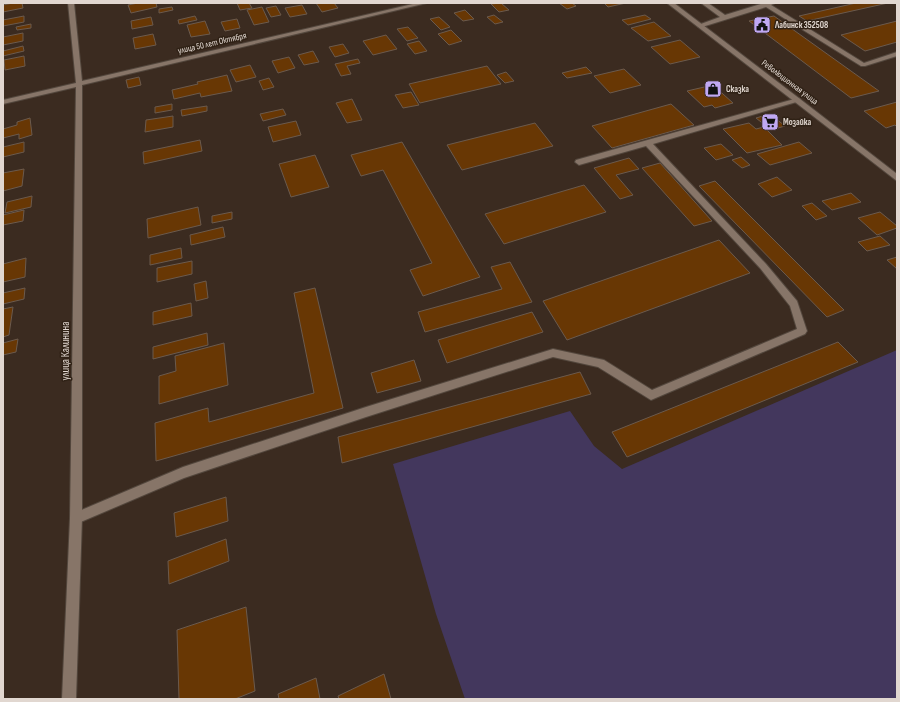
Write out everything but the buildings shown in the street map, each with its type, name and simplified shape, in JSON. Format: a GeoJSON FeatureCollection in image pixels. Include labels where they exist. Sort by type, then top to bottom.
{"type":"FeatureCollection","features":[{"type":"Feature","properties":{"kind":"street","name":"улица Калинина"},"geometry":{"type":"LineString","coordinates":[[70,699],[76,518],[79,84],[71,3]]}},
{"type":"Feature","properties":{"kind":"street","name":"улица 50 лет Октября"},"geometry":{"type":"LineString","coordinates":[[3,102],[424,3]]}},
{"type":"Feature","properties":{"kind":"street","name":"Революционная улица"},"geometry":{"type":"LineString","coordinates":[[670,3],[798,100],[897,178]]}},
{"type":"Feature","properties":{"kind":"street"},"geometry":{"type":"LineString","coordinates":[[704,3],[724,17]]}},
{"type":"Feature","properties":{"kind":"street"},"geometry":{"type":"LineString","coordinates":[[700,26],[724,17],[769,4],[863,65],[897,54]]}},
{"type":"Feature","properties":{"kind":"street"},"geometry":{"type":"LineString","coordinates":[[579,162],[798,100]]}},
{"type":"Feature","properties":{"kind":"street"},"geometry":{"type":"LineString","coordinates":[[76,518],[183,474],[366,412],[553,353],[600,364],[651,396],[802,331],[794,304],[763,266],[648,143]]}},
{"type":"Feature","properties":{"kind":"shaded area"},"geometry":{"type":"Polygon","coordinates":[[[897,350],[897,699],[465,699],[436,614],[393,464],[570,411],[594,446],[622,469],[897,350]]]}},
{"type":"Feature","properties":{"kind":"place","name":"Лабинск 352508"},"geometry":{"type":"Point","coordinates":[762,25]}},
{"type":"Feature","properties":{"kind":"place","name":"Сказка"},"geometry":{"type":"Point","coordinates":[713,89]}},
{"type":"Feature","properties":{"kind":"place","name":"Мозайка"},"geometry":{"type":"Point","coordinates":[770,122]}}]}
